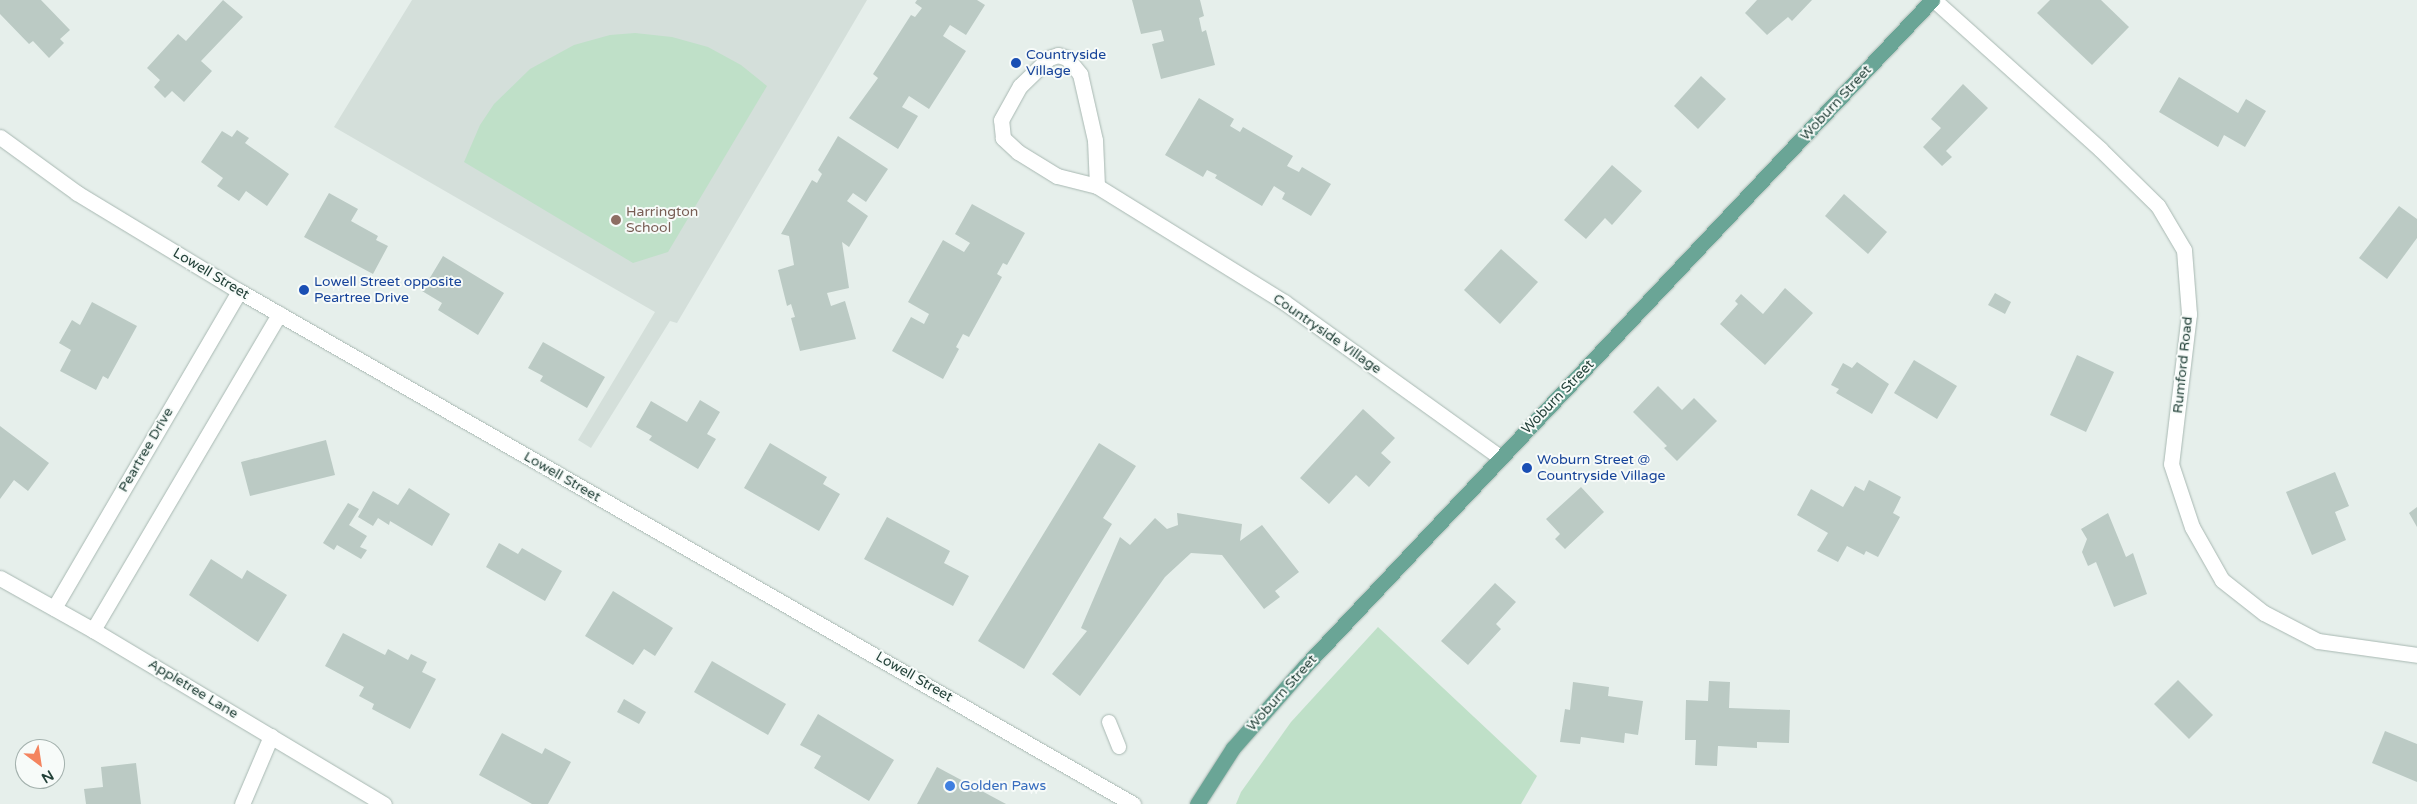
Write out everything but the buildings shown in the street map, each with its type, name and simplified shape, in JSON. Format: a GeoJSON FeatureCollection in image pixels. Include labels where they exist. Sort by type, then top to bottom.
{"type":"FeatureCollection","features":[{"type":"Feature","properties":{"kind":"main road","name":"Woburn Street"},"geometry":{"type":"LineString","coordinates":[[1196,804],[1233,748],[1292,681],[1933,0]]}},
{"type":"Feature","properties":{"kind":"street","name":"Rumford Road"},"geometry":{"type":"LineString","coordinates":[[1933,0],[2100,149],[2158,206],[2184,250],[2189,314],[2171,464],[2192,527],[2222,580],[2264,613],[2318,641],[2417,655]]}},
{"type":"Feature","properties":{"kind":"street","name":"Countryside Village"},"geometry":{"type":"LineString","coordinates":[[1097,186],[1095,140],[1080,74],[1067,58],[1058,55],[1049,58],[1020,86],[1001,120],[1003,138],[1018,152],[1057,176],[1097,186],[1291,307],[1501,458]]}},
{"type":"Feature","properties":{"kind":"street","name":"Lowell Street"},"geometry":{"type":"LineString","coordinates":[[0,137],[77,192],[239,291],[1133,804]]}},
{"type":"Feature","properties":{"kind":"street","name":"Peartree Drive"},"geometry":{"type":"LineString","coordinates":[[54,608],[239,291]]}},
{"type":"Feature","properties":{"kind":"street"},"geometry":{"type":"LineString","coordinates":[[93,630],[279,314]]}},
{"type":"Feature","properties":{"kind":"street","name":"Appletree Lane"},"geometry":{"type":"LineString","coordinates":[[0,578],[93,630],[384,804]]}},
{"type":"Feature","properties":{"kind":"street"},"geometry":{"type":"LineString","coordinates":[[242,804],[271,736]]}},
{"type":"Feature","properties":{"kind":"lane"},"geometry":{"type":"LineString","coordinates":[[1109,722],[1119,747]]}},
{"type":"Feature","properties":{"kind":"shaded area","name":"Harrington School"},"geometry":{"type":"Polygon","coordinates":[[[412,0],[867,0],[677,323],[670,321],[591,448],[578,440],[655,312],[334,127],[412,0]]]}},
{"type":"Feature","properties":{"kind":"green space"},"geometry":{"type":"Polygon","coordinates":[[[635,33],[672,37],[708,47],[741,65],[767,86],[668,252],[633,263],[464,162],[480,125],[494,104],[530,69],[574,45],[610,35],[635,33]]]}},
{"type":"Feature","properties":{"kind":"green space"},"geometry":{"type":"Polygon","coordinates":[[[1378,627],[1537,776],[1521,804],[1236,804],[1241,792],[1291,722],[1378,627]]]}},
{"type":"Feature","properties":{"kind":"place","name":"Countryside Village"},"geometry":{"type":"Point","coordinates":[1016,63]}},
{"type":"Feature","properties":{"kind":"place","name":"Harrington School"},"geometry":{"type":"Point","coordinates":[616,220]}},
{"type":"Feature","properties":{"kind":"place","name":"Lowell Street opposite Peartree Drive"},"geometry":{"type":"Point","coordinates":[304,290]}},
{"type":"Feature","properties":{"kind":"place","name":"Woburn Street @ Countryside Village"},"geometry":{"type":"Point","coordinates":[1527,468]}},
{"type":"Feature","properties":{"kind":"place","name":"Golden Paws"},"geometry":{"type":"Point","coordinates":[950,786]}}]}
